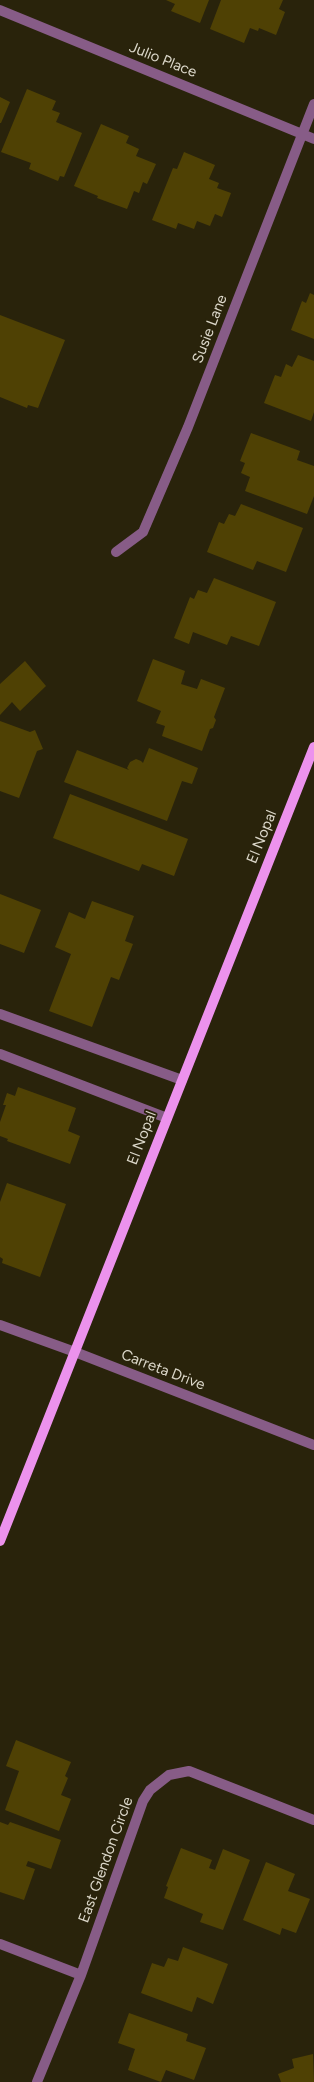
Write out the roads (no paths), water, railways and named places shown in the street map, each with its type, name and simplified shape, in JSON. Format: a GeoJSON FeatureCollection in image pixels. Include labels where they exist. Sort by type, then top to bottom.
{"type":"FeatureCollection","features":[{"type":"Feature","properties":{"kind":"main road","name":"El Nopal"},"geometry":{"type":"LineString","coordinates":[[0,1542],[314,747]]}},
{"type":"Feature","properties":{"kind":"street","name":"Julio Place"},"geometry":{"type":"LineString","coordinates":[[0,10],[314,139]]}},
{"type":"Feature","properties":{"kind":"street","name":"Susie Lane"},"geometry":{"type":"LineString","coordinates":[[116,552],[144,532],[188,427],[314,104]]}},
{"type":"Feature","properties":{"kind":"street"},"geometry":{"type":"LineString","coordinates":[[0,1014],[182,1080]]}},
{"type":"Feature","properties":{"kind":"street"},"geometry":{"type":"LineString","coordinates":[[0,1054],[167,1118]]}},
{"type":"Feature","properties":{"kind":"street","name":"Carreta Drive"},"geometry":{"type":"LineString","coordinates":[[0,1325],[75,1352],[314,1445]]}},
{"type":"Feature","properties":{"kind":"street","name":"East Glendon Circle"},"geometry":{"type":"LineString","coordinates":[[37,2082],[80,1975],[143,1801],[150,1790],[160,1780],[179,1772],[189,1771],[314,1820]]}},
{"type":"Feature","properties":{"kind":"street"},"geometry":{"type":"LineString","coordinates":[[0,1944],[80,1975]]}}]}
